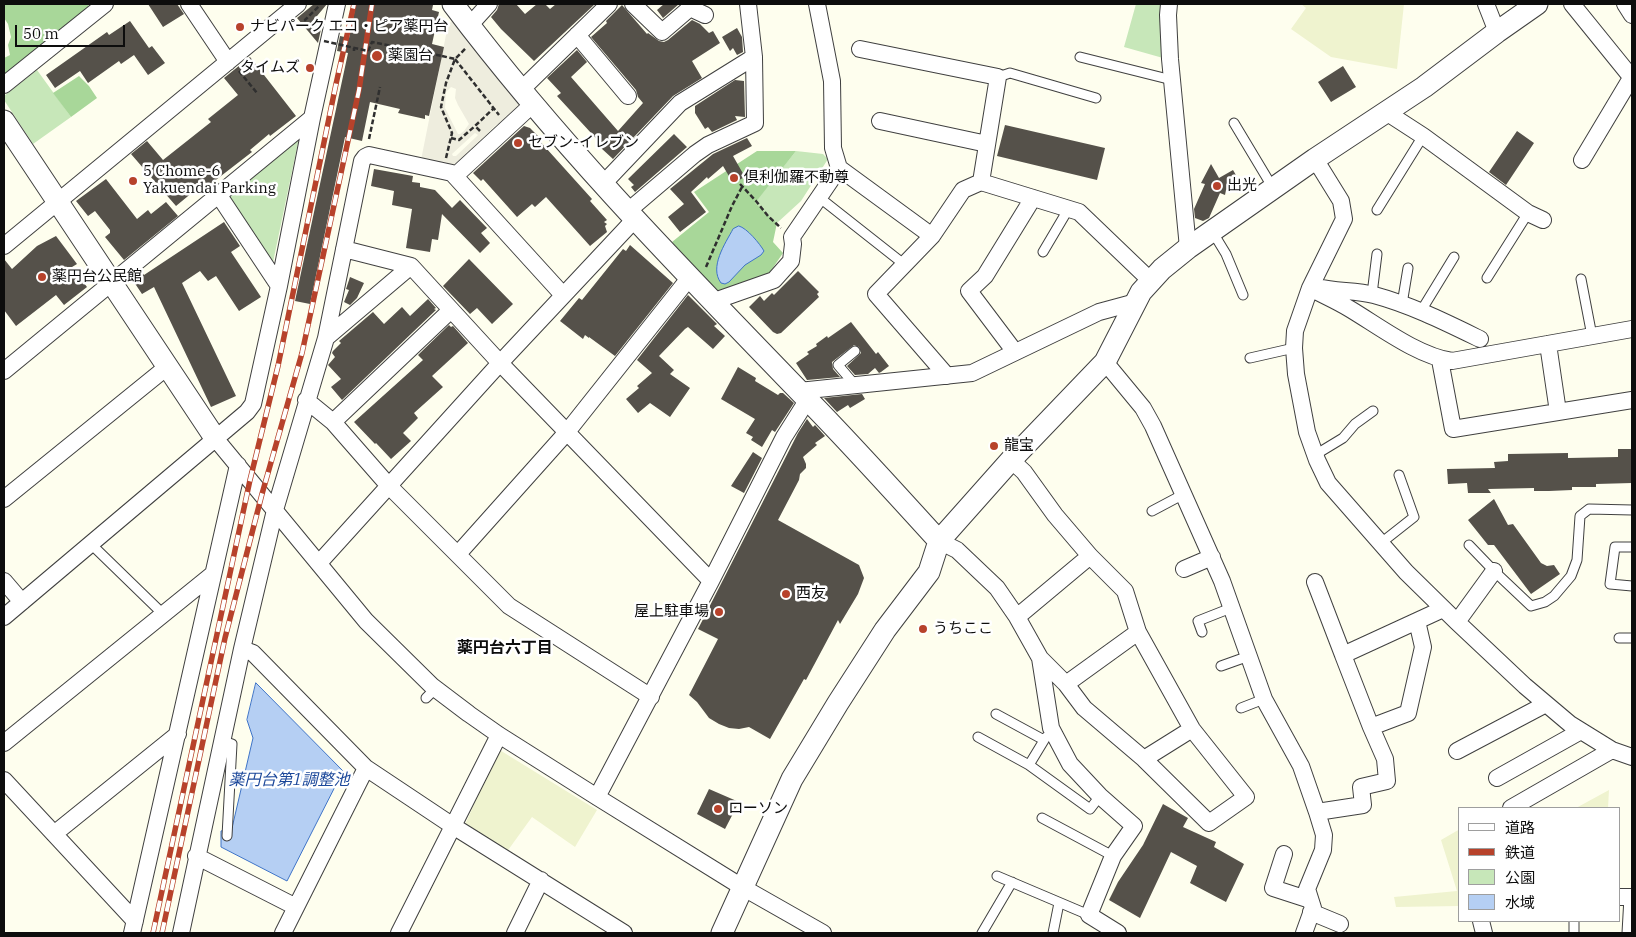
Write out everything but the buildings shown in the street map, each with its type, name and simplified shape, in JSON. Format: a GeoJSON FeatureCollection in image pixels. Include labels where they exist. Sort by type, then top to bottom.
{"type":"FeatureCollection","features":[{"type":"Feature","properties":{"kind":"street"},"geometry":{"type":"LineString","coordinates":[[4,85],[106,4]]}},
{"type":"Feature","properties":{"kind":"street"},"geometry":{"type":"LineString","coordinates":[[189,4],[229,61]]}},
{"type":"Feature","properties":{"kind":"street"},"geometry":{"type":"LineString","coordinates":[[4,246],[298,4]]}},
{"type":"Feature","properties":{"kind":"street"},"geometry":{"type":"LineString","coordinates":[[4,617],[248,412],[253,404],[337,4]]}},
{"type":"Feature","properties":{"kind":"street"},"geometry":{"type":"LineString","coordinates":[[454,4],[527,97],[603,184],[632,215],[697,273],[714,304],[804,395],[939,541],[957,550],[996,588],[1017,616],[1040,658],[1066,684],[1084,708],[1144,759],[1208,823],[1246,797],[1192,729],[1138,632],[1125,591],[1090,556],[1055,515],[1024,472],[1011,460]]}},
{"type":"Feature","properties":{"kind":"street"},"geometry":{"type":"LineString","coordinates":[[470,25],[489,4]]}},
{"type":"Feature","properties":{"kind":"street"},"geometry":{"type":"LineString","coordinates":[[455,176],[527,97],[577,35],[608,4]]}},
{"type":"Feature","properties":{"kind":"street"},"geometry":{"type":"LineString","coordinates":[[633,4],[662,32],[690,8],[704,15]]}},
{"type":"Feature","properties":{"kind":"street"},"geometry":{"type":"LineString","coordinates":[[319,563],[563,295],[632,215],[695,154],[708,145],[755,123],[754,57],[748,4]]}},
{"type":"Feature","properties":{"kind":"street"},"geometry":{"type":"LineString","coordinates":[[817,4],[832,81],[833,148],[839,168],[932,236]]}},
{"type":"Feature","properties":{"kind":"street"},"geometry":{"type":"LineString","coordinates":[[1169,4],[1172,80],[1188,248]]}},
{"type":"Feature","properties":{"kind":"street"},"geometry":{"type":"LineString","coordinates":[[1486,4],[1497,32]]}},
{"type":"Feature","properties":{"kind":"street"},"geometry":{"type":"LineString","coordinates":[[722,933],[792,779],[885,630],[929,572],[939,541],[1011,460],[1106,362],[1141,292],[1162,269],[1188,248],[1315,159],[1424,87],[1537,4]]}},
{"type":"Feature","properties":{"kind":"street"},"geometry":{"type":"LineString","coordinates":[[1572,4],[1632,78],[1582,160]]}},
{"type":"Feature","properties":{"kind":"street"},"geometry":{"type":"LineString","coordinates":[[1625,4],[1632,15]]}},
{"type":"Feature","properties":{"kind":"street"},"geometry":{"type":"LineString","coordinates":[[577,35],[628,96]]}},
{"type":"Feature","properties":{"kind":"street"},"geometry":{"type":"LineString","coordinates":[[860,49],[998,77],[981,182]]}},
{"type":"Feature","properties":{"kind":"street"},"geometry":{"type":"LineString","coordinates":[[603,184],[680,104],[754,57]]}},
{"type":"Feature","properties":{"kind":"street"},"geometry":{"type":"LineString","coordinates":[[1386,112],[1423,136],[1535,217]]}},
{"type":"Feature","properties":{"kind":"street"},"geometry":{"type":"LineString","coordinates":[[4,371],[312,118]]}},
{"type":"Feature","properties":{"kind":"street"},"geometry":{"type":"LineString","coordinates":[[4,121],[215,438],[366,621],[431,693],[470,714],[499,735],[742,887],[823,933]]}},
{"type":"Feature","properties":{"kind":"street"},"geometry":{"type":"LineString","coordinates":[[880,121],[987,144]]}},
{"type":"Feature","properties":{"kind":"street"},"geometry":{"type":"LineString","coordinates":[[181,933],[196,856],[242,649],[275,510],[306,400],[326,338],[364,157],[369,155],[452,172],[563,295]]}},
{"type":"Feature","properties":{"kind":"street"},"geometry":{"type":"LineString","coordinates":[[1315,159],[1342,201],[1344,219],[1311,286],[1295,331],[1294,348],[1300,404],[1307,432],[1328,483],[1406,572],[1546,704],[1581,731],[1612,750],[1632,757]]}},
{"type":"Feature","properties":{"kind":"street"},"geometry":{"type":"LineString","coordinates":[[714,304],[720,299],[774,280],[791,261],[792,237],[839,168]]}},
{"type":"Feature","properties":{"kind":"street"},"geometry":{"type":"LineString","coordinates":[[947,376],[876,294],[932,236],[963,190],[981,182],[1079,212],[1151,281]]}},
{"type":"Feature","properties":{"kind":"street"},"geometry":{"type":"LineString","coordinates":[[218,194],[279,286]]}},
{"type":"Feature","properties":{"kind":"street"},"geometry":{"type":"LineString","coordinates":[[1015,352],[969,291],[985,276],[1033,198]]}},
{"type":"Feature","properties":{"kind":"street"},"geometry":{"type":"LineString","coordinates":[[344,249],[411,266],[500,363],[711,581]]}},
{"type":"Feature","properties":{"kind":"street"},"geometry":{"type":"LineString","coordinates":[[326,338],[411,266]]}},
{"type":"Feature","properties":{"kind":"street"},"geometry":{"type":"LineString","coordinates":[[458,554],[567,432],[697,273]]}},
{"type":"Feature","properties":{"kind":"street"},"geometry":{"type":"LineString","coordinates":[[1311,286],[1372,294],[1421,311],[1480,339]]}},
{"type":"Feature","properties":{"kind":"street"},"geometry":{"type":"LineString","coordinates":[[1311,286],[1422,352],[1440,360],[1452,361],[1632,329]]}},
{"type":"Feature","properties":{"kind":"street"},"geometry":{"type":"LineString","coordinates":[[804,395],[855,385],[972,373],[1099,312],[1136,302]]}},
{"type":"Feature","properties":{"kind":"street"},"geometry":{"type":"LineString","coordinates":[[333,422],[451,310]]}},
{"type":"Feature","properties":{"kind":"street"},"geometry":{"type":"LineString","coordinates":[[1548,344],[1558,412]]}},
{"type":"Feature","properties":{"kind":"street"},"geometry":{"type":"LineString","coordinates":[[1440,360],[1453,429],[1632,400]]}},
{"type":"Feature","properties":{"kind":"street"},"geometry":{"type":"LineString","coordinates":[[1106,362],[1153,426],[1212,558],[1264,699],[1301,766],[1317,812],[1324,835],[1323,850],[1307,889],[1311,906],[1304,933]]}},
{"type":"Feature","properties":{"kind":"street"},"geometry":{"type":"LineString","coordinates":[[4,499],[167,367]]}},
{"type":"Feature","properties":{"kind":"street"},"geometry":{"type":"LineString","coordinates":[[597,797],[711,581],[804,395]]}},
{"type":"Feature","properties":{"kind":"street"},"geometry":{"type":"LineString","coordinates":[[306,400],[333,422],[389,486],[509,606],[651,697]]}},
{"type":"Feature","properties":{"kind":"street"},"geometry":{"type":"LineString","coordinates":[[134,927],[238,464]]}},
{"type":"Feature","properties":{"kind":"street"},"geometry":{"type":"LineString","coordinates":[[1017,616],[1090,556]]}},
{"type":"Feature","properties":{"kind":"street"},"geometry":{"type":"LineString","coordinates":[[1184,569],[1212,558]]}},
{"type":"Feature","properties":{"kind":"street"},"geometry":{"type":"LineString","coordinates":[[1457,622],[1494,571]]}},
{"type":"Feature","properties":{"kind":"street"},"geometry":{"type":"LineString","coordinates":[[4,743],[213,574]]}},
{"type":"Feature","properties":{"kind":"street"},"geometry":{"type":"LineString","coordinates":[[4,581],[22,602]]}},
{"type":"Feature","properties":{"kind":"street"},"geometry":{"type":"LineString","coordinates":[[1315,582],[1371,728],[1385,759],[1387,781],[1361,787],[1363,805],[1317,812]]}},
{"type":"Feature","properties":{"kind":"street"},"geometry":{"type":"LineString","coordinates":[[1343,655],[1443,608]]}},
{"type":"Feature","properties":{"kind":"street"},"geometry":{"type":"LineString","coordinates":[[1371,728],[1408,713],[1423,646],[1417,621]]}},
{"type":"Feature","properties":{"kind":"street"},"geometry":{"type":"LineString","coordinates":[[1066,684],[1138,632]]}},
{"type":"Feature","properties":{"kind":"street"},"geometry":{"type":"LineString","coordinates":[[242,649],[253,653],[366,768],[453,826],[621,932]]}},
{"type":"Feature","properties":{"kind":"street"},"geometry":{"type":"LineString","coordinates":[[1040,658],[1047,734],[1070,764],[1100,796],[1134,826],[1113,856],[1089,915],[1114,932]]}},
{"type":"Feature","properties":{"kind":"street"},"geometry":{"type":"LineString","coordinates":[[1457,751],[1546,704]]}},
{"type":"Feature","properties":{"kind":"street"},"geometry":{"type":"LineString","coordinates":[[1144,759],[1192,729]]}},
{"type":"Feature","properties":{"kind":"street"},"geometry":{"type":"LineString","coordinates":[[1497,778],[1581,731]]}},
{"type":"Feature","properties":{"kind":"street"},"geometry":{"type":"LineString","coordinates":[[54,834],[178,734]]}},
{"type":"Feature","properties":{"kind":"street"},"geometry":{"type":"LineString","coordinates":[[399,933],[453,826],[482,757],[499,735]]}},
{"type":"Feature","properties":{"kind":"street"},"geometry":{"type":"LineString","coordinates":[[1513,807],[1612,750]]}},
{"type":"Feature","properties":{"kind":"street"},"geometry":{"type":"LineString","coordinates":[[283,933],[366,768]]}},
{"type":"Feature","properties":{"kind":"street"},"geometry":{"type":"LineString","coordinates":[[4,780],[54,834],[134,927]]}},
{"type":"Feature","properties":{"kind":"street"},"geometry":{"type":"LineString","coordinates":[[1284,854],[1274,888],[1311,906],[1340,924]]}},
{"type":"Feature","properties":{"kind":"street"},"geometry":{"type":"LineString","coordinates":[[196,856],[296,907]]}},
{"type":"Feature","properties":{"kind":"street"},"geometry":{"type":"LineString","coordinates":[[515,933],[541,880]]}},
{"type":"Feature","properties":{"kind":"lane"},"geometry":{"type":"LineString","coordinates":[[1080,57],[1172,80]]}},
{"type":"Feature","properties":{"kind":"lane"},"geometry":{"type":"LineString","coordinates":[[998,77],[1010,73],[1096,98]]}},
{"type":"Feature","properties":{"kind":"lane"},"geometry":{"type":"LineString","coordinates":[[1234,123],[1273,188]]}},
{"type":"Feature","properties":{"kind":"lane"},"geometry":{"type":"LineString","coordinates":[[1377,210],[1423,136]]}},
{"type":"Feature","properties":{"kind":"lane"},"geometry":{"type":"LineString","coordinates":[[820,198],[905,266]]}},
{"type":"Feature","properties":{"kind":"lane"},"geometry":{"type":"LineString","coordinates":[[1043,252],[1069,208]]}},
{"type":"Feature","properties":{"kind":"lane"},"geometry":{"type":"LineString","coordinates":[[1488,278],[1535,217]]}},
{"type":"Feature","properties":{"kind":"lane"},"geometry":{"type":"LineString","coordinates":[[1212,231],[1226,254],[1243,294]]}},
{"type":"Feature","properties":{"kind":"lane"},"geometry":{"type":"LineString","coordinates":[[1372,294],[1378,254]]}},
{"type":"Feature","properties":{"kind":"lane"},"geometry":{"type":"LineString","coordinates":[[1421,311],[1454,257]]}},
{"type":"Feature","properties":{"kind":"lane"},"geometry":{"type":"LineString","coordinates":[[1402,304],[1408,268]]}},
{"type":"Feature","properties":{"kind":"lane"},"geometry":{"type":"LineString","coordinates":[[1582,279],[1592,336]]}},
{"type":"Feature","properties":{"kind":"lane"},"geometry":{"type":"LineString","coordinates":[[1250,358],[1294,348]]}},
{"type":"Feature","properties":{"kind":"lane"},"geometry":{"type":"LineString","coordinates":[[854,351],[838,365],[855,385]]}},
{"type":"Feature","properties":{"kind":"lane"},"geometry":{"type":"LineString","coordinates":[[1315,455],[1343,438],[1355,424],[1374,412]]}},
{"type":"Feature","properties":{"kind":"lane"},"geometry":{"type":"LineString","coordinates":[[1381,543],[1414,517],[1399,475]]}},
{"type":"Feature","properties":{"kind":"lane"},"geometry":{"type":"LineString","coordinates":[[1152,511],[1184,494]]}},
{"type":"Feature","properties":{"kind":"lane"},"geometry":{"type":"LineString","coordinates":[[1469,545],[1532,606],[1545,602],[1554,596],[1570,576],[1577,560],[1580,516],[1589,509],[1632,510]]}},
{"type":"Feature","properties":{"kind":"lane"},"geometry":{"type":"LineString","coordinates":[[91,544],[163,614]]}},
{"type":"Feature","properties":{"kind":"lane"},"geometry":{"type":"LineString","coordinates":[[1632,547],[1615,547],[1610,584],[1632,586]]}},
{"type":"Feature","properties":{"kind":"lane"},"geometry":{"type":"LineString","coordinates":[[1202,632],[1198,621],[1231,608]]}},
{"type":"Feature","properties":{"kind":"lane"},"geometry":{"type":"LineString","coordinates":[[1619,638],[1632,638]]}},
{"type":"Feature","properties":{"kind":"lane"},"geometry":{"type":"LineString","coordinates":[[1222,666],[1249,656]]}},
{"type":"Feature","properties":{"kind":"lane"},"geometry":{"type":"LineString","coordinates":[[1241,708],[1264,699]]}},
{"type":"Feature","properties":{"kind":"lane"},"geometry":{"type":"LineString","coordinates":[[996,714],[1047,734],[1029,764]]}},
{"type":"Feature","properties":{"kind":"lane"},"geometry":{"type":"LineString","coordinates":[[978,737],[1029,764],[1090,809],[1100,796]]}},
{"type":"Feature","properties":{"kind":"lane"},"geometry":{"type":"LineString","coordinates":[[223,741],[232,744],[227,836]]}},
{"type":"Feature","properties":{"kind":"lane"},"geometry":{"type":"LineString","coordinates":[[1042,818],[1113,856]]}},
{"type":"Feature","properties":{"kind":"lane"},"geometry":{"type":"LineString","coordinates":[[998,876],[1089,915]]}},
{"type":"Feature","properties":{"kind":"lane"},"geometry":{"type":"LineString","coordinates":[[982,933],[1012,882]]}},
{"type":"Feature","properties":{"kind":"lane"},"geometry":{"type":"LineString","coordinates":[[1627,897],[1627,933]]}},
{"type":"Feature","properties":{"kind":"lane"},"geometry":{"type":"LineString","coordinates":[[1053,933],[1059,903]]}},
{"type":"Feature","properties":{"kind":"path"},"geometry":{"type":"LineString","coordinates":[[321,4],[306,20],[324,41],[354,50],[368,51],[372,42],[454,59],[500,116],[506,111]]}},
{"type":"Feature","properties":{"kind":"path"},"geometry":{"type":"LineString","coordinates":[[445,161],[452,133],[441,107],[454,59],[467,47]]}},
{"type":"Feature","properties":{"kind":"path"},"geometry":{"type":"LineString","coordinates":[[229,61],[257,92]]}},
{"type":"Feature","properties":{"kind":"path"},"geometry":{"type":"LineString","coordinates":[[368,145],[380,87]]}},
{"type":"Feature","properties":{"kind":"path"},"geometry":{"type":"LineString","coordinates":[[451,138],[460,140],[494,108]]}},
{"type":"Feature","properties":{"kind":"path"},"geometry":{"type":"LineString","coordinates":[[475,126],[483,134]]}},
{"type":"Feature","properties":{"kind":"path"},"geometry":{"type":"LineString","coordinates":[[740,184],[768,216],[792,237]]}},
{"type":"Feature","properties":{"kind":"path"},"geometry":{"type":"LineString","coordinates":[[697,273],[742,187]]}},
{"type":"Feature","properties":{"kind":"green space"},"geometry":{"type":"Polygon","coordinates":[[[4,4],[87,4],[90,7],[49,38],[4,77],[4,58],[10,55],[8,45],[11,37],[8,24],[4,18],[4,4]]]}},
{"type":"Feature","properties":{"kind":"green space"},"geometry":{"type":"Polygon","coordinates":[[[1136,4],[1163,4],[1163,58],[1124,47],[1136,4]]]}},
{"type":"Feature","properties":{"kind":"green space"},"geometry":{"type":"Polygon","coordinates":[[[1301,4],[1404,4],[1397,69],[1331,57],[1291,29],[1306,8],[1301,4]]]}},
{"type":"Feature","properties":{"kind":"green space"},"geometry":{"type":"Polygon","coordinates":[[[37,70],[71,117],[33,144],[4,100],[4,96],[37,70]]]}},
{"type":"Feature","properties":{"kind":"green space"},"geometry":{"type":"Polygon","coordinates":[[[79,76],[97,98],[71,117],[53,93],[79,76]]]}},
{"type":"Feature","properties":{"kind":"green space"},"geometry":{"type":"Polygon","coordinates":[[[299,138],[272,267],[227,199],[299,138]]]}},
{"type":"Feature","properties":{"kind":"green space"},"geometry":{"type":"Polygon","coordinates":[[[757,151],[796,151],[755,203],[777,223],[773,242],[783,253],[768,275],[716,293],[672,242],[709,212],[694,192],[757,151]]]}},
{"type":"Feature","properties":{"kind":"green space"},"geometry":{"type":"Polygon","coordinates":[[[796,151],[823,154],[828,159],[801,201],[777,223],[754,203],[796,151]]]}},
{"type":"Feature","properties":{"kind":"green space"},"geometry":{"type":"Polygon","coordinates":[[[498,749],[597,810],[575,847],[532,817],[506,853],[464,827],[498,749]]]}},
{"type":"Feature","properties":{"kind":"green space"},"geometry":{"type":"Polygon","coordinates":[[[1609,790],[1608,807],[1578,807],[1609,790]]]}},
{"type":"Feature","properties":{"kind":"green space"},"geometry":{"type":"Polygon","coordinates":[[[1458,830],[1458,906],[1396,907],[1394,897],[1457,891],[1441,840],[1458,830]]]}},
{"type":"Feature","properties":{"kind":"shaded area"},"geometry":{"type":"Polygon","coordinates":[[[454,19],[518,102],[518,108],[506,121],[496,125],[473,147],[468,157],[457,167],[421,160],[448,25],[454,19]],[[451,87],[446,92],[445,108],[458,134],[460,134],[469,124],[455,98],[456,89],[451,87]],[[475,133],[452,154],[453,156],[456,156],[478,135],[475,133]]]}},
{"type":"Feature","properties":{"kind":"water"},"geometry":{"type":"Polygon","coordinates":[[[739,226],[749,233],[764,251],[745,265],[729,282],[721,283],[718,277],[717,263],[733,229],[739,226]]]}},
{"type":"Feature","properties":{"kind":"water","name":"薬円台第1調整池"},"geometry":{"type":"Polygon","coordinates":[[[256,683],[343,771],[287,881],[221,847],[221,831],[232,828],[253,738],[247,720],[256,683]]]}},
{"type":"Feature","properties":{"kind":"railway"},"geometry":{"type":"LineString","coordinates":[[153,933],[250,480],[278,366],[354,4]]}},
{"type":"Feature","properties":{"kind":"railway"},"geometry":{"type":"LineString","coordinates":[[162,933],[225,638],[262,494],[302,353],[359,90],[372,4]]}},
{"type":"Feature","properties":{"kind":"place","name":"ナビパーク エコ・ピア薬円台"},"geometry":{"type":"Point","coordinates":[240,27]}},
{"type":"Feature","properties":{"kind":"place","name":"薬園台"},"geometry":{"type":"Point","coordinates":[377,56]}},
{"type":"Feature","properties":{"kind":"place","name":"タイムズ"},"geometry":{"type":"Point","coordinates":[310,68]}},
{"type":"Feature","properties":{"kind":"place","name":"セブン-イレブン"},"geometry":{"type":"Point","coordinates":[518,143]}},
{"type":"Feature","properties":{"kind":"place","name":"倶利伽羅不動尊"},"geometry":{"type":"Point","coordinates":[734,178]}},
{"type":"Feature","properties":{"kind":"place","name":"5 Chome-6 Yakuendai Parking"},"geometry":{"type":"Point","coordinates":[133,181]}},
{"type":"Feature","properties":{"kind":"place","name":"出光"},"geometry":{"type":"Point","coordinates":[1217,186]}},
{"type":"Feature","properties":{"kind":"place","name":"薬円台公民館"},"geometry":{"type":"Point","coordinates":[42,277]}},
{"type":"Feature","properties":{"kind":"place","name":"龍宝"},"geometry":{"type":"Point","coordinates":[994,446]}},
{"type":"Feature","properties":{"kind":"place","name":"西友"},"geometry":{"type":"Point","coordinates":[786,594]}},
{"type":"Feature","properties":{"kind":"place","name":"屋上駐車場"},"geometry":{"type":"Point","coordinates":[719,612]}},
{"type":"Feature","properties":{"kind":"place","name":"うちここ"},"geometry":{"type":"Point","coordinates":[923,629]}},
{"type":"Feature","properties":{"kind":"place","name":"ローソン"},"geometry":{"type":"Point","coordinates":[718,809]}},
{"type":"Feature","properties":{"kind":"district","name":"薬円台六丁目"},"geometry":{"type":"Point","coordinates":[505,648]}}]}
